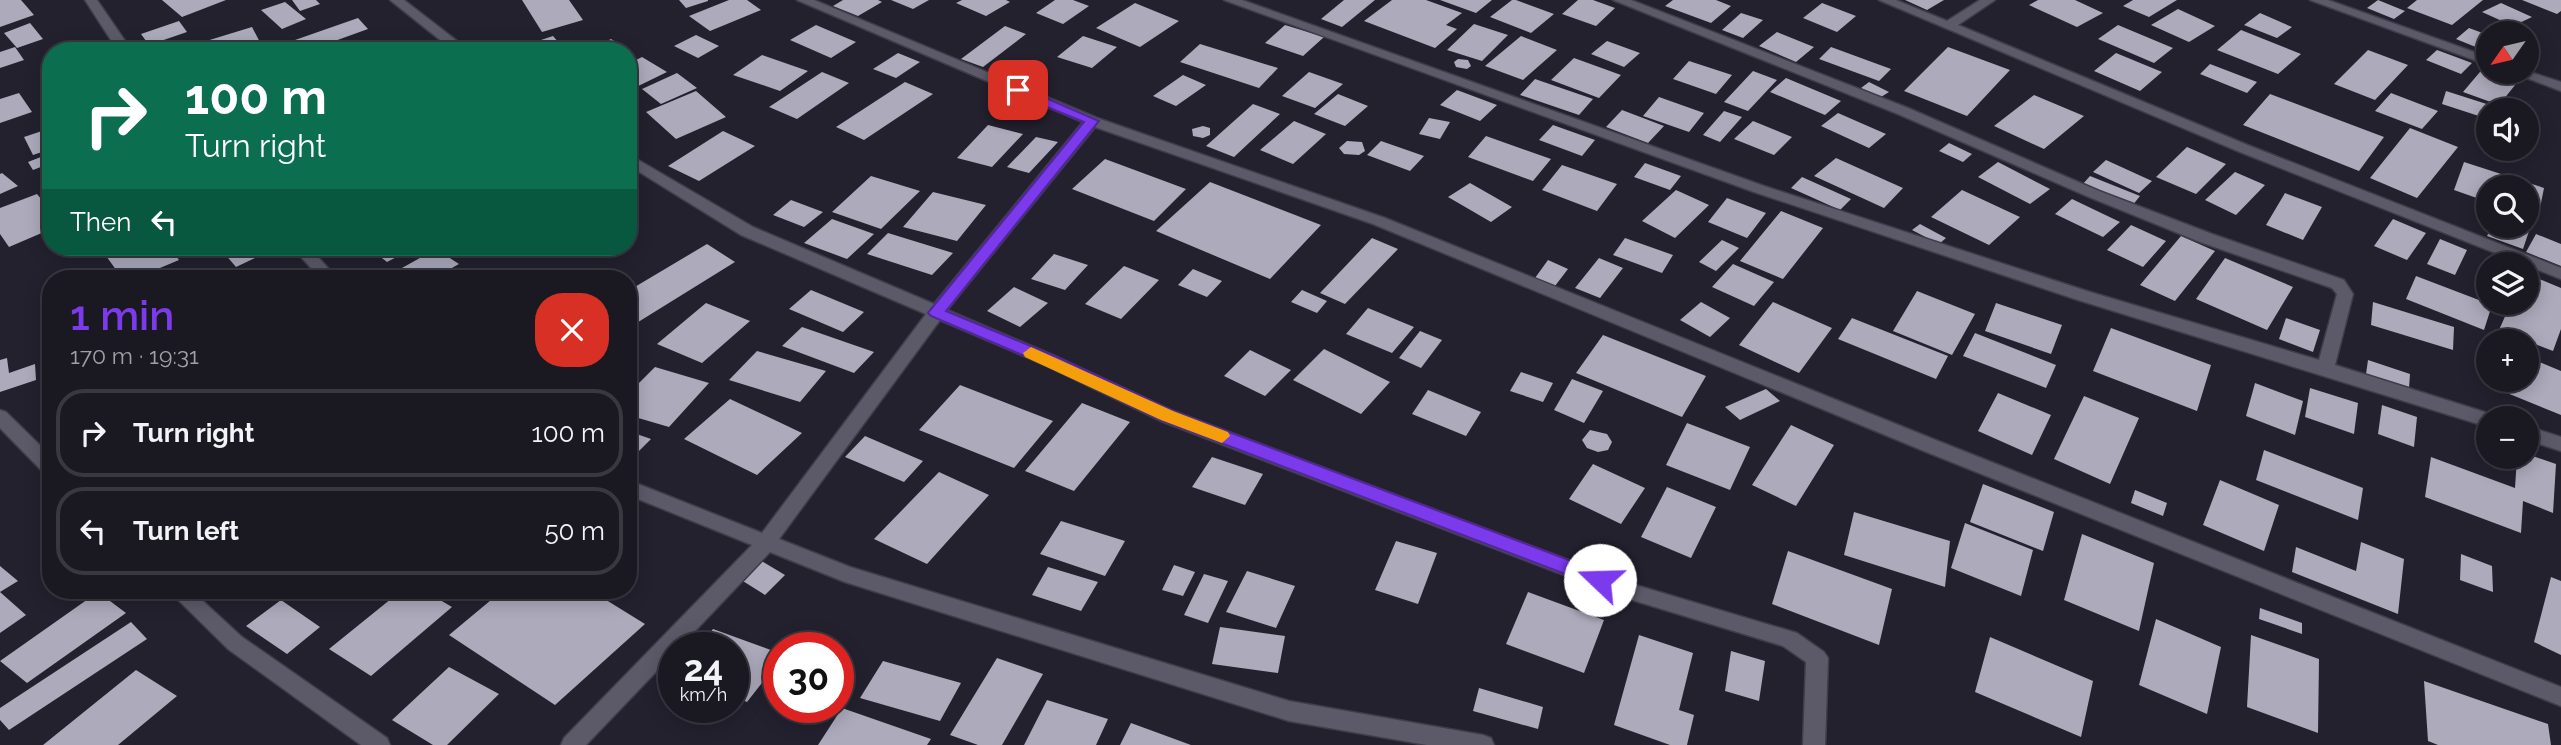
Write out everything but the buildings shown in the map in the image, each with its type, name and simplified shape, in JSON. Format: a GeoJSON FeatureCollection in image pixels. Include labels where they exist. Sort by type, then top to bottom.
{"type":"FeatureCollection","features":[{"type":"Feature","properties":{"kind":"street"},"geometry":{"type":"LineString","coordinates":[[90,0],[119,42]]}},
{"type":"Feature","properties":{"kind":"street"},"geometry":{"type":"LineString","coordinates":[[396,0],[451,42]]}},
{"type":"Feature","properties":{"kind":"street"},"geometry":{"type":"LineString","coordinates":[[803,0],[1092,121],[1379,221],[1931,446],[2561,697]]}},
{"type":"Feature","properties":{"kind":"street"},"geometry":{"type":"LineString","coordinates":[[1230,0],[1772,193],[2084,296],[2476,416]]}},
{"type":"Feature","properties":{"kind":"street"},"geometry":{"type":"LineString","coordinates":[[1619,0],[1903,111],[2094,194],[2206,238],[2338,284],[2346,294],[2325,368]]}},
{"type":"Feature","properties":{"kind":"street"},"geometry":{"type":"LineString","coordinates":[[1885,0],[2245,149],[2561,274]]}},
{"type":"Feature","properties":{"kind":"street"},"geometry":{"type":"LineString","coordinates":[[1949,25],[1989,0]]}},
{"type":"Feature","properties":{"kind":"street"},"geometry":{"type":"LineString","coordinates":[[2316,0],[2476,57]]}},
{"type":"Feature","properties":{"kind":"street"},"geometry":{"type":"LineString","coordinates":[[2539,79],[2561,87]]}},
{"type":"Feature","properties":{"kind":"street"},"geometry":{"type":"LineString","coordinates":[[572,745],[765,544],[936,313],[1092,121]]}},
{"type":"Feature","properties":{"kind":"street"},"geometry":{"type":"LineString","coordinates":[[637,164],[747,231],[1052,361],[1167,416],[1626,590],[1790,639],[1817,658],[1814,745]]}},
{"type":"Feature","properties":{"kind":"street"},"geometry":{"type":"LineString","coordinates":[[308,256],[322,270]]}},
{"type":"Feature","properties":{"kind":"street"},"geometry":{"type":"LineString","coordinates":[[0,417],[42,459]]}},
{"type":"Feature","properties":{"kind":"street"},"geometry":{"type":"LineString","coordinates":[[2539,437],[2561,444]]}},
{"type":"Feature","properties":{"kind":"street"},"geometry":{"type":"LineString","coordinates":[[637,491],[845,574],[1289,711],[1483,745]]}},
{"type":"Feature","properties":{"kind":"street"},"geometry":{"type":"LineString","coordinates":[[188,599],[235,643],[379,745]]}},
{"type":"Feature","properties":{"kind":"slow traffic"},"geometry":{"type":"LineString","coordinates":[[1031,353],[1167,416],[1222,436]]}},
{"type":"Feature","properties":{"kind":"route"},"geometry":{"type":"LineString","coordinates":[[1018,90],[1092,121],[936,313],[1052,361],[1167,416],[1600,580]]}}]}
